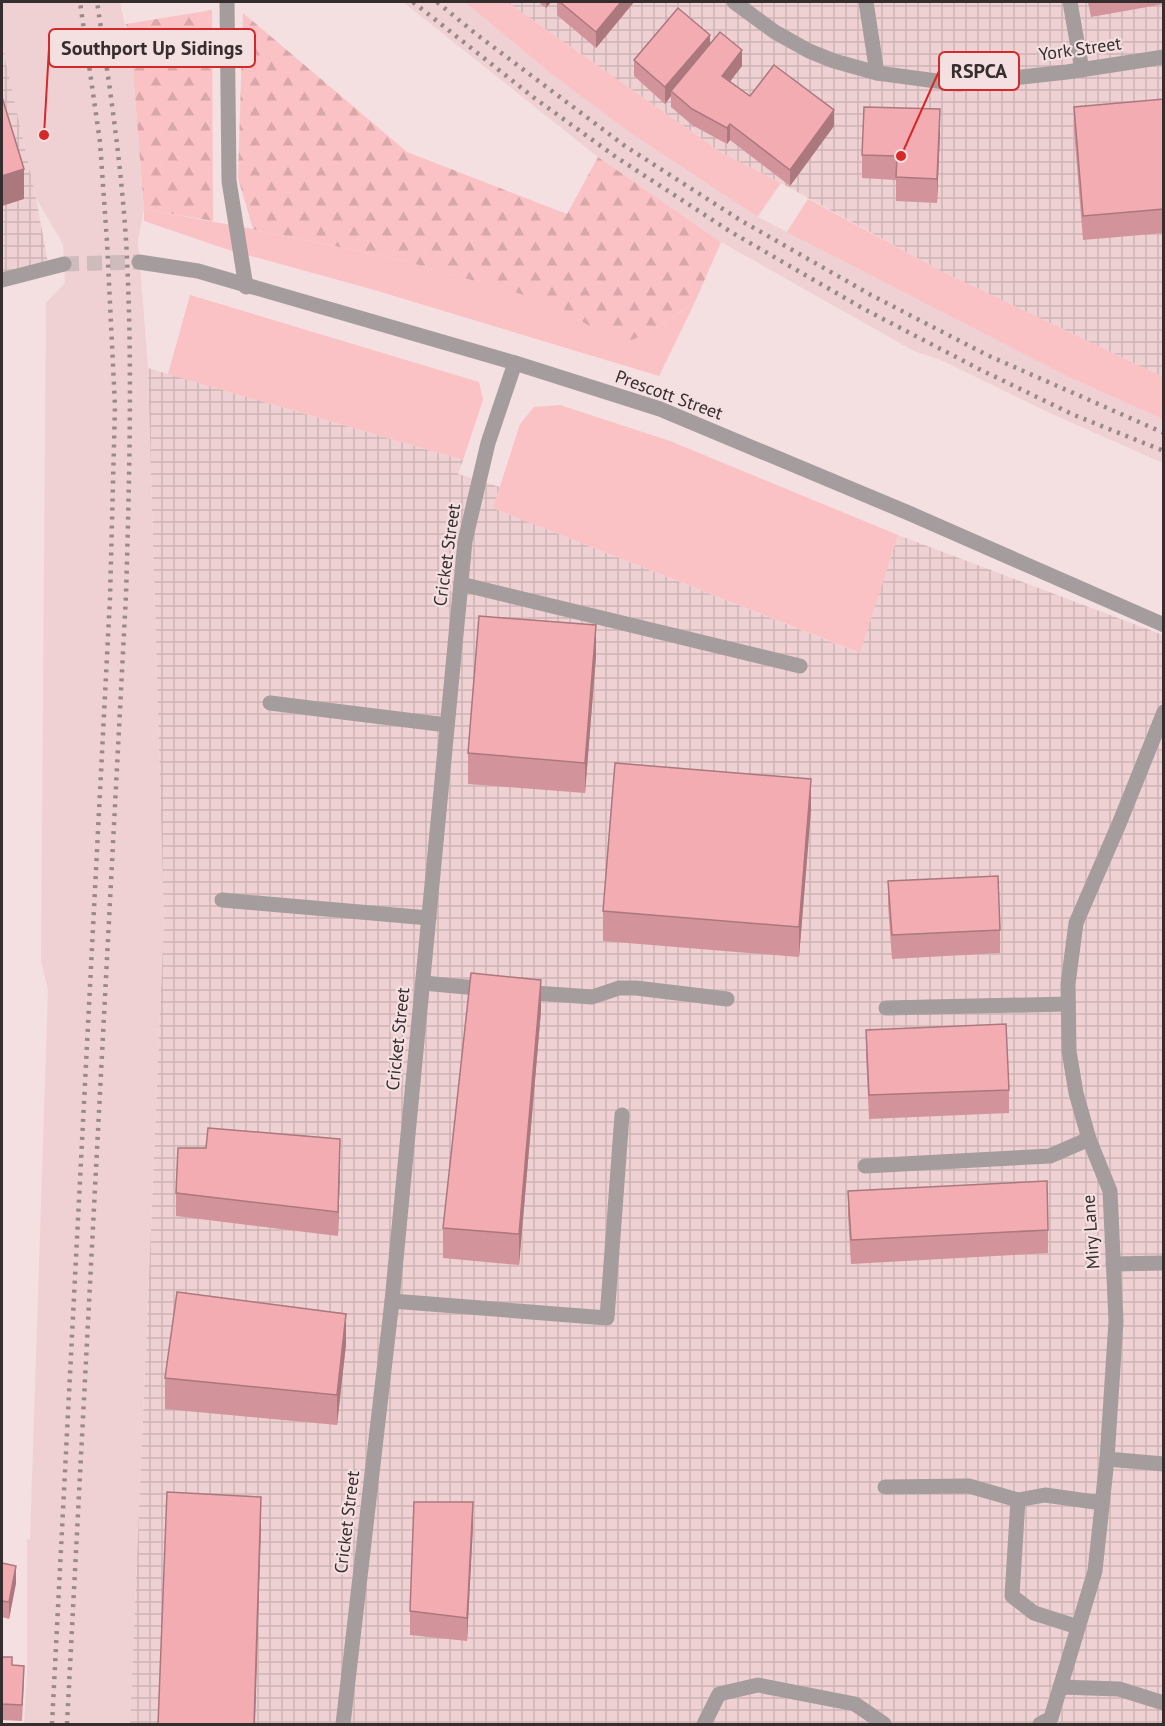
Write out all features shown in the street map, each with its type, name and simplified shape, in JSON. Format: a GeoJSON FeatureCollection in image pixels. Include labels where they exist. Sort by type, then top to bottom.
{"type":"FeatureCollection","features":[{"type":"Feature","properties":{"kind":"street"},"geometry":{"type":"LineString","coordinates":[[227,2],[229,181],[246,287]]}},
{"type":"Feature","properties":{"kind":"street","name":"York Street"},"geometry":{"type":"LineString","coordinates":[[734,2],[775,32],[809,51],[834,61],[877,73],[959,84],[1082,70],[1164,57]]}},
{"type":"Feature","properties":{"kind":"street"},"geometry":{"type":"LineString","coordinates":[[866,2],[877,73]]}},
{"type":"Feature","properties":{"kind":"street"},"geometry":{"type":"LineString","coordinates":[[1070,2],[1082,70]]}},
{"type":"Feature","properties":{"kind":"street","name":"Prescott Street"},"geometry":{"type":"LineString","coordinates":[[139,262],[198,271],[246,287],[515,363],[660,409],[911,514],[1164,625]]}},
{"type":"Feature","properties":{"kind":"street"},"geometry":{"type":"LineString","coordinates":[[2,280],[64,264]]}},
{"type":"Feature","properties":{"kind":"street","name":"Cricket Street"},"geometry":{"type":"LineString","coordinates":[[343,1725],[392,1301],[465,542],[488,443],[515,363]]}},
{"type":"Feature","properties":{"kind":"street"},"geometry":{"type":"LineString","coordinates":[[461,584],[800,666]]}},
{"type":"Feature","properties":{"kind":"street"},"geometry":{"type":"LineString","coordinates":[[270,703],[447,725]]}},
{"type":"Feature","properties":{"kind":"street","name":"Miry Lane"},"geometry":{"type":"LineString","coordinates":[[1048,1722],[1095,1571],[1107,1459],[1116,1321],[1110,1191],[1089,1139],[1076,1092],[1069,1051],[1068,984],[1076,923],[1164,712]]}},
{"type":"Feature","properties":{"kind":"street"},"geometry":{"type":"LineString","coordinates":[[222,900],[429,918]]}},
{"type":"Feature","properties":{"kind":"street"},"geometry":{"type":"LineString","coordinates":[[423,983],[592,997],[619,988],[636,988],[727,999]]}},
{"type":"Feature","properties":{"kind":"street"},"geometry":{"type":"LineString","coordinates":[[886,1008],[1068,1004]]}},
{"type":"Feature","properties":{"kind":"street"},"geometry":{"type":"LineString","coordinates":[[392,1301],[607,1318],[622,1115]]}},
{"type":"Feature","properties":{"kind":"street"},"geometry":{"type":"LineString","coordinates":[[865,1166],[1050,1156],[1089,1139]]}},
{"type":"Feature","properties":{"kind":"street"},"geometry":{"type":"LineString","coordinates":[[1113,1264],[1164,1263]]}},
{"type":"Feature","properties":{"kind":"street"},"geometry":{"type":"LineString","coordinates":[[1107,1459],[1164,1464]]}},
{"type":"Feature","properties":{"kind":"street"},"geometry":{"type":"LineString","coordinates":[[885,1487],[969,1486],[1018,1500],[1045,1495],[1102,1503]]}},
{"type":"Feature","properties":{"kind":"street"},"geometry":{"type":"LineString","coordinates":[[1018,1500],[1012,1596],[1034,1613],[1078,1627]]}},
{"type":"Feature","properties":{"kind":"street"},"geometry":{"type":"LineString","coordinates":[[704,1725],[719,1694],[758,1685],[855,1704],[879,1723]]}},
{"type":"Feature","properties":{"kind":"street"},"geometry":{"type":"LineString","coordinates":[[1060,1687],[1119,1689],[1164,1704]]}},
{"type":"Feature","properties":{"kind":"shaded area"},"geometry":{"type":"Polygon","coordinates":[[[2,2],[120,2],[132,58],[144,209],[138,240],[148,368],[164,920],[130,1724],[24,1724],[27,1673],[27,1539],[30,1540],[48,990],[41,961],[46,303],[65,283],[63,244],[36,198],[2,45],[2,2]]]}},
{"type":"Feature","properties":{"kind":"shaded area"},"geometry":{"type":"Polygon","coordinates":[[[403,2],[507,2],[722,153],[781,183],[758,217],[787,232],[808,199],[943,272],[1163,377],[1163,463],[1052,414],[941,360],[914,351],[721,242],[598,157],[403,2]]]}},
{"type":"Feature","properties":{"kind":"shaded area"},"geometry":{"type":"Polygon","coordinates":[[[507,2],[1163,2],[1163,377],[943,272],[722,153],[507,2]]]}},
{"type":"Feature","properties":{"kind":"shaded area"},"geometry":{"type":"Polygon","coordinates":[[[2,45],[48,263],[2,275],[2,45]]]}},
{"type":"Feature","properties":{"kind":"shaded area"},"geometry":{"type":"Polygon","coordinates":[[[148,368],[463,460],[458,474],[500,487],[493,508],[859,653],[898,535],[1163,635],[1163,1724],[130,1724],[164,920],[148,368]]]}},
{"type":"Feature","properties":{"kind":"green space"},"geometry":{"type":"Polygon","coordinates":[[[465,2],[507,2],[722,153],[781,183],[757,216],[632,134],[553,75],[465,2]]]}},
{"type":"Feature","properties":{"kind":"green space"},"geometry":{"type":"Polygon","coordinates":[[[212,10],[213,221],[144,209],[132,58],[126,24],[212,10]]]}},
{"type":"Feature","properties":{"kind":"green space"},"geometry":{"type":"Polygon","coordinates":[[[243,13],[407,152],[567,214],[598,157],[721,242],[695,302],[653,330],[632,340],[589,326],[556,304],[397,259],[253,229],[238,178],[243,13]]]}},
{"type":"Feature","properties":{"kind":"green space"},"geometry":{"type":"Polygon","coordinates":[[[808,199],[943,272],[1163,377],[1163,419],[1069,377],[787,232],[808,199]]]}},
{"type":"Feature","properties":{"kind":"green space"},"geometry":{"type":"Polygon","coordinates":[[[144,209],[397,259],[557,304],[589,326],[653,330],[695,302],[659,376],[371,289],[229,250],[144,221],[144,209]]]}},
{"type":"Feature","properties":{"kind":"green space"},"geometry":{"type":"Polygon","coordinates":[[[190,295],[479,382],[483,400],[463,460],[168,374],[190,295]]]}},
{"type":"Feature","properties":{"kind":"green space"},"geometry":{"type":"Polygon","coordinates":[[[560,405],[670,441],[898,535],[860,653],[493,508],[520,424],[534,407],[560,405]]]}},
{"type":"Feature","properties":{"kind":"building"},"geometry":{"type":"Polygon","coordinates":[[[560,2],[621,2],[596,32],[560,2]]]}},
{"type":"Feature","properties":{"kind":"building"},"geometry":{"type":"Polygon","coordinates":[[[678,8],[710,35],[665,87],[634,60],[678,8]]]}},
{"type":"Feature","properties":{"kind":"building"},"geometry":{"type":"Polygon","coordinates":[[[720,32],[742,50],[722,76],[750,96],[774,65],[834,110],[790,170],[730,124],[727,128],[692,109],[671,91],[720,32]]]}},
{"type":"Feature","properties":{"kind":"building"},"geometry":{"type":"Polygon","coordinates":[[[2,97],[24,169],[2,176],[2,97]]]}},
{"type":"Feature","properties":{"kind":"building"},"geometry":{"type":"Polygon","coordinates":[[[1164,99],[1164,209],[1083,216],[1074,107],[1164,99]]]}},
{"type":"Feature","properties":{"kind":"building"},"geometry":{"type":"Polygon","coordinates":[[[864,107],[940,109],[937,179],[896,177],[897,156],[862,155],[864,107]]]}},
{"type":"Feature","properties":{"kind":"building"},"geometry":{"type":"Polygon","coordinates":[[[479,616],[596,625],[585,763],[468,753],[479,616]]]}},
{"type":"Feature","properties":{"kind":"building"},"geometry":{"type":"Polygon","coordinates":[[[615,763],[811,779],[799,927],[603,911],[615,763]]]}},
{"type":"Feature","properties":{"kind":"building"},"geometry":{"type":"Polygon","coordinates":[[[998,876],[1000,930],[892,935],[888,881],[998,876]]]}},
{"type":"Feature","properties":{"kind":"building"},"geometry":{"type":"Polygon","coordinates":[[[471,973],[541,980],[519,1234],[443,1228],[471,973]]]}},
{"type":"Feature","properties":{"kind":"building"},"geometry":{"type":"Polygon","coordinates":[[[1006,1024],[1009,1090],[869,1095],[866,1030],[1006,1024]]]}},
{"type":"Feature","properties":{"kind":"building"},"geometry":{"type":"Polygon","coordinates":[[[208,1128],[340,1139],[338,1212],[176,1193],[178,1148],[206,1148],[208,1128]]]}},
{"type":"Feature","properties":{"kind":"building"},"geometry":{"type":"Polygon","coordinates":[[[1047,1181],[1048,1230],[851,1240],[848,1191],[1047,1181]]]}},
{"type":"Feature","properties":{"kind":"building"},"geometry":{"type":"Polygon","coordinates":[[[177,1292],[346,1314],[337,1395],[165,1378],[177,1292]]]}},
{"type":"Feature","properties":{"kind":"building"},"geometry":{"type":"Polygon","coordinates":[[[167,1492],[261,1497],[254,1725],[158,1725],[167,1492]]]}},
{"type":"Feature","properties":{"kind":"building"},"geometry":{"type":"Polygon","coordinates":[[[414,1502],[473,1502],[467,1618],[410,1611],[414,1502]]]}},
{"type":"Feature","properties":{"kind":"building"},"geometry":{"type":"Polygon","coordinates":[[[2,1563],[16,1566],[9,1602],[2,1601],[2,1563]]]}},
{"type":"Feature","properties":{"kind":"building"},"geometry":{"type":"Polygon","coordinates":[[[2,1657],[12,1657],[12,1665],[24,1666],[22,1705],[2,1704],[2,1657]]]}},
{"type":"Feature","properties":{"kind":"tunnel"},"geometry":{"type":"LineString","coordinates":[[64,264],[139,262]]}},
{"type":"Feature","properties":{"kind":"railway"},"geometry":{"type":"LineString","coordinates":[[52,1724],[110,598],[115,406],[100,142],[80,2]]}},
{"type":"Feature","properties":{"kind":"railway"},"geometry":{"type":"LineString","coordinates":[[67,1724],[126,595],[129,478],[130,360],[124,212],[117,141],[97,2]]}},
{"type":"Feature","properties":{"kind":"railway"},"geometry":{"type":"LineString","coordinates":[[413,2],[533,97],[616,157],[731,232],[864,309],[979,369],[1074,415],[1164,451]]}},
{"type":"Feature","properties":{"kind":"railway"},"geometry":{"type":"LineString","coordinates":[[437,2],[625,146],[740,220],[871,295],[987,355],[1164,433]]}},
{"type":"Feature","properties":{"kind":"place","name":"Southport Up Sidings"},"geometry":{"type":"Point","coordinates":[44,135]}},
{"type":"Feature","properties":{"kind":"place","name":"RSPCA"},"geometry":{"type":"Point","coordinates":[901,156]}}]}
